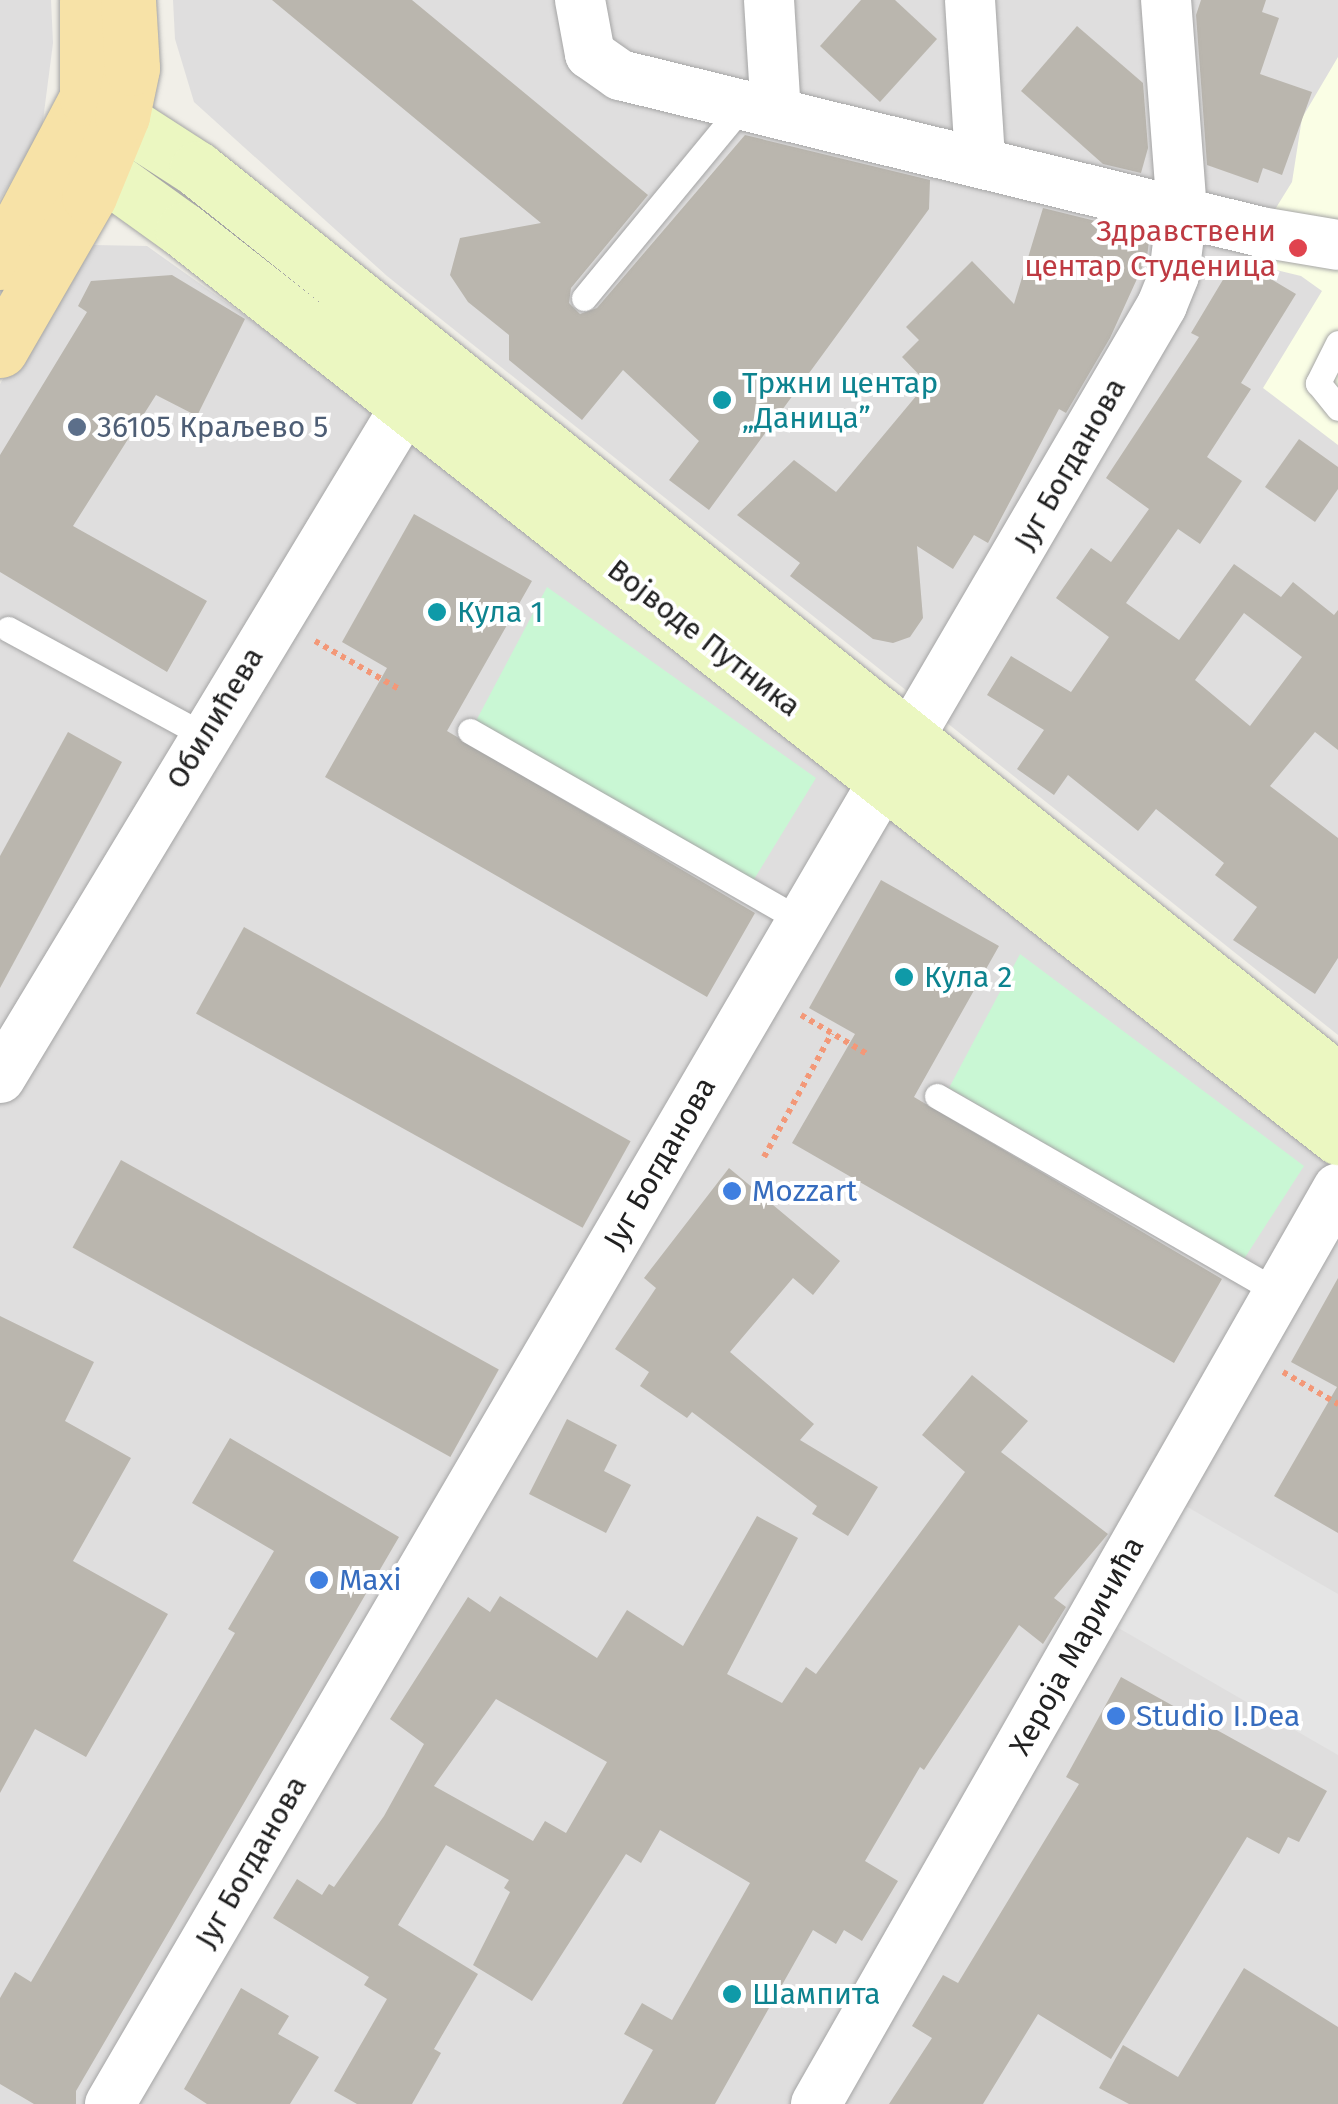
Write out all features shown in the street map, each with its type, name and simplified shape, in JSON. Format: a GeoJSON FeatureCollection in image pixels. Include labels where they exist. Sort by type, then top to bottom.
{"type":"FeatureCollection","features":[{"type":"Feature","properties":{"kind":"main road"},"geometry":{"type":"LineString","coordinates":[[0,262],[101,120],[87,0]]}},
{"type":"Feature","properties":{"kind":"main road"},"geometry":{"type":"LineString","coordinates":[[0,350],[58,254],[101,120],[128,0]]}},
{"type":"Feature","properties":{"kind":"main road","name":"Војводе Путника"},"geometry":{"type":"LineString","coordinates":[[101,120],[197,169],[434,360],[1338,1136]]}},
{"type":"Feature","properties":{"kind":"main road","name":"Војводе Путника"},"geometry":{"type":"LineString","coordinates":[[101,120],[183,230],[402,408],[1338,1081]]}},
{"type":"Feature","properties":{"kind":"main road"},"geometry":{"type":"LineString","coordinates":[[58,254],[86,226],[115,216],[183,230]]}},
{"type":"Feature","properties":{"kind":"street"},"geometry":{"type":"LineString","coordinates":[[580,0],[590,54],[620,75],[980,159],[1182,212],[1338,245]]}},
{"type":"Feature","properties":{"kind":"street"},"geometry":{"type":"LineString","coordinates":[[760,109],[769,0]]}},
{"type":"Feature","properties":{"kind":"street"},"geometry":{"type":"LineString","coordinates":[[970,0],[980,159]]}},
{"type":"Feature","properties":{"kind":"street","name":"Југ Богданова"},"geometry":{"type":"LineString","coordinates":[[110,2104],[1162,305],[1174,275],[1182,212],[1166,0]]}},
{"type":"Feature","properties":{"kind":"street","name":"Обилићева"},"geometry":{"type":"LineString","coordinates":[[0,1078],[434,360]]}},
{"type":"Feature","properties":{"kind":"street","name":"Хероја Маричића"},"geometry":{"type":"LineString","coordinates":[[816,2104],[1338,1188]]}},
{"type":"Feature","properties":{"kind":"lane"},"geometry":{"type":"LineString","coordinates":[[584,298],[760,109]]}},
{"type":"Feature","properties":{"kind":"lane"},"geometry":{"type":"LineString","coordinates":[[1338,342],[1318,383],[1338,408]]}},
{"type":"Feature","properties":{"kind":"lane"},"geometry":{"type":"LineString","coordinates":[[8,629],[204,736]]}},
{"type":"Feature","properties":{"kind":"lane"},"geometry":{"type":"LineString","coordinates":[[470,730],[802,921]]}},
{"type":"Feature","properties":{"kind":"lane"},"geometry":{"type":"LineString","coordinates":[[937,1096],[1278,1292]]}},
{"type":"Feature","properties":{"kind":"path"},"geometry":{"type":"LineString","coordinates":[[275,618],[401,690]]}},
{"type":"Feature","properties":{"kind":"path"},"geometry":{"type":"LineString","coordinates":[[810,1020],[869,1055]]}},
{"type":"Feature","properties":{"kind":"path"},"geometry":{"type":"LineString","coordinates":[[764,1157],[832,1034]]}},
{"type":"Feature","properties":{"kind":"path"},"geometry":{"type":"LineString","coordinates":[[1246,1350],[1338,1404]]}},
{"type":"Feature","properties":{"kind":"shaded area"},"geometry":{"type":"Polygon","coordinates":[[[0,0],[51,0],[53,43],[42,128],[0,200],[0,0]]]}},
{"type":"Feature","properties":{"kind":"shaded area"},"geometry":{"type":"Polygon","coordinates":[[[173,0],[1338,0],[1338,1035],[387,276],[194,102],[175,39],[173,0]]]}},
{"type":"Feature","properties":{"kind":"shaded area","name":"Здравствени центар Студеница"},"geometry":{"type":"Polygon","coordinates":[[[1338,57],[1338,445],[1263,388],[1322,291],[1301,276],[1255,265],[1261,232],[1292,182],[1302,118],[1338,57]]]}},
{"type":"Feature","properties":{"kind":"shaded area"},"geometry":{"type":"Polygon","coordinates":[[[94,245],[147,246],[272,335],[1338,1166],[1338,2104],[0,2104],[0,384],[48,301],[94,245]]]}},
{"type":"Feature","properties":{"kind":"shaded area"},"geometry":{"type":"Polygon","coordinates":[[[1165,1494],[1338,1594],[1338,1755],[1096,1615],[1165,1494]]]}},
{"type":"Feature","properties":{"kind":"green space"},"geometry":{"type":"Polygon","coordinates":[[[547,587],[816,778],[753,881],[476,721],[547,587]]]}},
{"type":"Feature","properties":{"kind":"green space"},"geometry":{"type":"Polygon","coordinates":[[[1020,954],[1304,1166],[1244,1259],[949,1088],[1020,954]]]}},
{"type":"Feature","properties":{"kind":"building","name":"Тржни центар „Даница”"},"geometry":{"type":"Polygon","coordinates":[[[272,0],[412,0],[648,195],[571,288],[569,303],[580,314],[597,308],[745,135],[930,180],[929,209],[709,510],[669,480],[699,441],[623,370],[582,420],[509,360],[509,335],[468,302],[450,275],[460,238],[541,223],[272,0]]]}},
{"type":"Feature","properties":{"kind":"building"},"geometry":{"type":"Polygon","coordinates":[[[861,0],[895,0],[937,39],[880,102],[820,46],[861,0]]]}},
{"type":"Feature","properties":{"kind":"building"},"geometry":{"type":"Polygon","coordinates":[[[1201,0],[1266,0],[1262,12],[1279,18],[1260,74],[1312,92],[1282,175],[1263,168],[1258,183],[1207,165],[1196,15],[1201,0]]]}},
{"type":"Feature","properties":{"kind":"building"},"geometry":{"type":"Polygon","coordinates":[[[1077,26],[1143,83],[1148,148],[1141,173],[1103,164],[1021,91],[1077,26]]]}},
{"type":"Feature","properties":{"kind":"building"},"geometry":{"type":"Polygon","coordinates":[[[1043,208],[1124,228],[1149,241],[1147,257],[1110,338],[1066,413],[1059,409],[988,543],[974,535],[953,569],[917,546],[923,618],[910,637],[893,643],[873,639],[790,576],[800,563],[737,515],[794,460],[836,492],[927,383],[902,357],[919,340],[906,327],[972,261],[1014,304],[1043,208]]]}},
{"type":"Feature","properties":{"kind":"building"},"geometry":{"type":"Polygon","coordinates":[[[1236,258],[1296,294],[1241,383],[1251,389],[1207,457],[1242,481],[1200,544],[1178,529],[1126,603],[1179,640],[1234,564],[1281,597],[1293,582],[1334,615],[1338,610],[1338,750],[1315,732],[1270,786],[1338,838],[1338,958],[1315,994],[1233,940],[1257,907],[1215,875],[1224,863],[1156,809],[1138,831],[1068,775],[1054,795],[1017,769],[1044,730],[987,695],[1011,656],[1071,692],[1109,637],[1056,598],[1091,548],[1111,562],[1149,509],[1106,478],[1199,337],[1191,333],[1236,258]],[[1244,613],[1195,680],[1250,726],[1302,657],[1244,613]]]}},
{"type":"Feature","properties":{"kind":"building"},"geometry":{"type":"Polygon","coordinates":[[[172,275],[245,319],[197,416],[156,395],[73,526],[207,601],[167,672],[0,572],[0,455],[87,312],[78,306],[91,281],[172,275]]]}},
{"type":"Feature","properties":{"kind":"building"},"geometry":{"type":"Polygon","coordinates":[[[1299,439],[1338,467],[1338,489],[1315,522],[1265,487],[1299,439]]]}},
{"type":"Feature","properties":{"kind":"building"},"geometry":{"type":"Polygon","coordinates":[[[414,514],[532,581],[447,731],[755,913],[707,997],[325,777],[387,668],[342,642],[414,514]]]}},
{"type":"Feature","properties":{"kind":"building"},"geometry":{"type":"Polygon","coordinates":[[[68,732],[122,762],[0,988],[0,856],[68,732]]]}},
{"type":"Feature","properties":{"kind":"building"},"geometry":{"type":"Polygon","coordinates":[[[881,880],[999,946],[914,1097],[1222,1279],[1174,1363],[792,1143],[855,1034],[809,1008],[881,880]]]}},
{"type":"Feature","properties":{"kind":"building"},"geometry":{"type":"Polygon","coordinates":[[[244,927],[631,1141],[583,1228],[196,1014],[244,927]]]}},
{"type":"Feature","properties":{"kind":"building"},"geometry":{"type":"Polygon","coordinates":[[[121,1160],[499,1369],[450,1457],[73,1247],[121,1160]]]}},
{"type":"Feature","properties":{"kind":"building"},"geometry":{"type":"Polygon","coordinates":[[[729,1168],[840,1261],[813,1295],[793,1278],[730,1352],[814,1424],[800,1440],[878,1487],[848,1536],[812,1514],[817,1506],[692,1412],[687,1418],[640,1386],[649,1372],[615,1349],[656,1288],[644,1278],[729,1168]]]}},
{"type":"Feature","properties":{"kind":"building"},"geometry":{"type":"Polygon","coordinates":[[[1338,1278],[1338,1533],[1274,1496],[1337,1387],[1291,1362],[1338,1278]]]}},
{"type":"Feature","properties":{"kind":"building"},"geometry":{"type":"Polygon","coordinates":[[[0,1316],[94,1362],[65,1421],[131,1458],[73,1561],[168,1614],[86,1757],[35,1729],[0,1793],[0,1316]]]}},
{"type":"Feature","properties":{"kind":"building"},"geometry":{"type":"Polygon","coordinates":[[[972,1375],[1028,1421],[1001,1452],[1108,1534],[1054,1598],[1066,1607],[1043,1644],[1019,1625],[924,1770],[920,1767],[865,1861],[898,1881],[862,1941],[844,1930],[836,1944],[813,1930],[715,2104],[622,2104],[653,2050],[624,2034],[642,2003],[672,2020],[750,1883],[660,1830],[641,1863],[626,1854],[532,2001],[473,1965],[510,1892],[504,1888],[509,1880],[446,1845],[398,1925],[478,1974],[434,2049],[441,2053],[412,2104],[357,2104],[334,2091],[387,1999],[364,1985],[369,1977],[273,1918],[297,1879],[322,1895],[329,1884],[334,1887],[384,1816],[424,1744],[390,1719],[468,1597],[490,1612],[500,1596],[597,1658],[627,1610],[683,1646],[757,1516],[798,1538],[727,1674],[782,1703],[806,1667],[816,1674],[965,1472],[922,1435],[972,1375]],[[496,1699],[434,1786],[533,1841],[545,1821],[566,1833],[607,1762],[496,1699]]]}},
{"type":"Feature","properties":{"kind":"building"},"geometry":{"type":"Polygon","coordinates":[[[567,1419],[617,1445],[604,1471],[631,1485],[606,1533],[529,1494],[567,1419]]]}},
{"type":"Feature","properties":{"kind":"building"},"geometry":{"type":"Polygon","coordinates":[[[230,1438],[399,1537],[76,2091],[76,2104],[34,2104],[0,2084],[0,1998],[15,1972],[31,1982],[235,1633],[228,1629],[274,1551],[192,1503],[230,1438]]]}},
{"type":"Feature","properties":{"kind":"building"},"geometry":{"type":"Polygon","coordinates":[[[1121,1677],[1327,1791],[1299,1842],[1288,1837],[1279,1854],[1247,1837],[1111,2059],[1038,2014],[983,2104],[889,2104],[932,2038],[912,2026],[943,1975],[958,1983],[1079,1784],[1066,1777],[1121,1677]]]}},
{"type":"Feature","properties":{"kind":"building"},"geometry":{"type":"Polygon","coordinates":[[[1244,1968],[1338,2027],[1338,2104],[1129,2104],[1099,2088],[1123,2045],[1178,2077],[1244,1968]]]}},
{"type":"Feature","properties":{"kind":"building"},"geometry":{"type":"Polygon","coordinates":[[[241,1988],[289,2016],[278,2034],[319,2057],[290,2104],[207,2104],[184,2089],[241,1988]]]}},
{"type":"Feature","properties":{"kind":"place","name":"Здравствени центар Студеница"},"geometry":{"type":"Point","coordinates":[1298,248]}},
{"type":"Feature","properties":{"kind":"place","name":"Тржни центар „Даница”"},"geometry":{"type":"Point","coordinates":[722,400]}},
{"type":"Feature","properties":{"kind":"place","name":"36105 Краљево 5"},"geometry":{"type":"Point","coordinates":[77,427]}},
{"type":"Feature","properties":{"kind":"place","name":"Кула 1"},"geometry":{"type":"Point","coordinates":[437,612]}},
{"type":"Feature","properties":{"kind":"place","name":"Кула 2"},"geometry":{"type":"Point","coordinates":[904,977]}},
{"type":"Feature","properties":{"kind":"place","name":"Mozzart"},"geometry":{"type":"Point","coordinates":[732,1191]}},
{"type":"Feature","properties":{"kind":"place","name":"Maxi"},"geometry":{"type":"Point","coordinates":[319,1580]}},
{"type":"Feature","properties":{"kind":"place","name":"Studio I.Dea"},"geometry":{"type":"Point","coordinates":[1116,1716]}},
{"type":"Feature","properties":{"kind":"place","name":"Шампита"},"geometry":{"type":"Point","coordinates":[732,1994]}}]}
